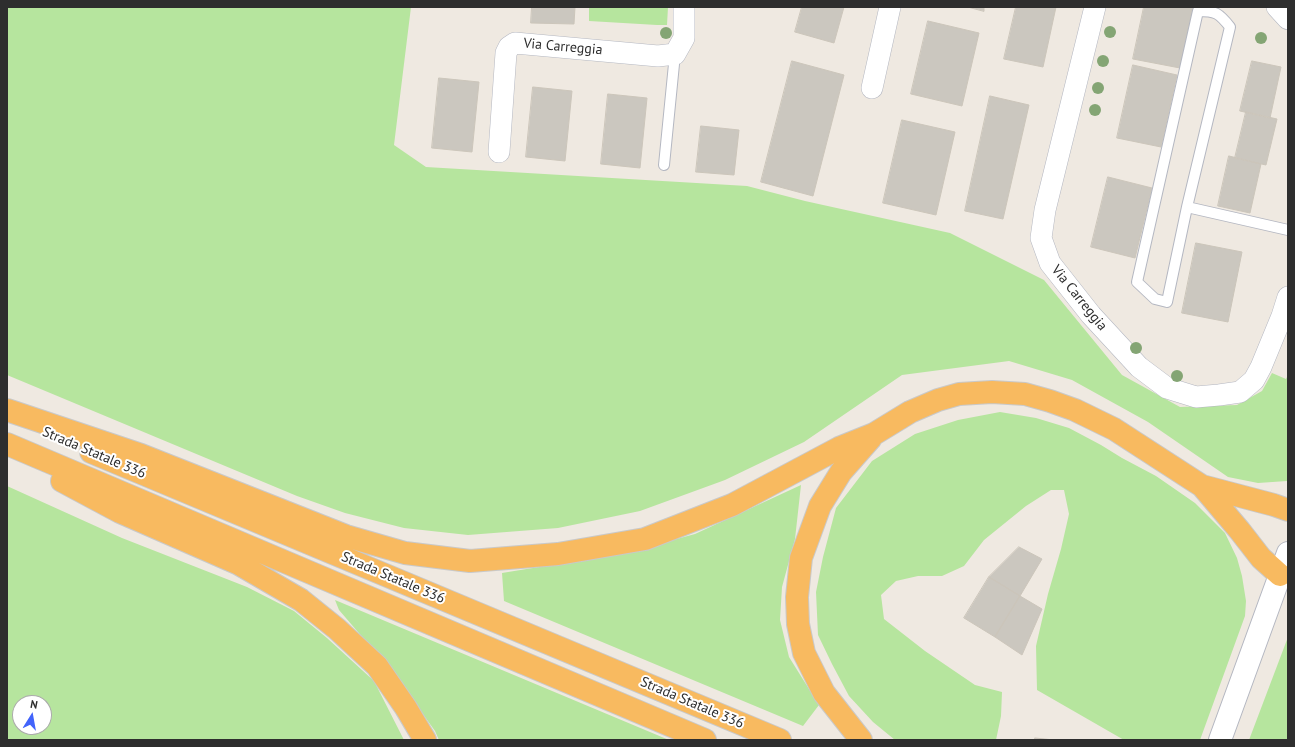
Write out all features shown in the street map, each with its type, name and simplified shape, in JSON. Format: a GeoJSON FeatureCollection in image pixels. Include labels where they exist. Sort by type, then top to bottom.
{"type":"FeatureCollection","features":[{"type":"Feature","properties":{"kind":"highway"},"geometry":{"type":"LineString","coordinates":[[7,410],[141,455],[346,536],[405,553],[470,561],[558,554],[645,539],[732,505],[839,448],[874,434],[910,412],[938,400],[959,394],[992,392],[1025,394],[1068,408],[1114,429],[1202,486],[1261,558],[1280,575]]}},
{"type":"Feature","properties":{"kind":"highway","name":"Strada Statale 336"},"geometry":{"type":"LineString","coordinates":[[7,414],[82,449],[780,740]]}},
{"type":"Feature","properties":{"kind":"highway"},"geometry":{"type":"LineString","coordinates":[[861,740],[824,693],[804,653],[798,624],[797,597],[801,558],[820,506],[841,472],[874,434]]}},
{"type":"Feature","properties":{"kind":"highway","name":"Strada Statale 336"},"geometry":{"type":"LineString","coordinates":[[7,444],[705,740]]}},
{"type":"Feature","properties":{"kind":"highway"},"geometry":{"type":"LineString","coordinates":[[7,450],[120,512],[239,564],[301,600],[337,629],[377,666],[406,708],[425,740]]}},
{"type":"Feature","properties":{"kind":"highway"},"geometry":{"type":"LineString","coordinates":[[1202,486],[1288,510]]}},
{"type":"Feature","properties":{"kind":"street"},"geometry":{"type":"LineString","coordinates":[[675,54],[684,38],[684,7]]}},
{"type":"Feature","properties":{"kind":"street"},"geometry":{"type":"LineString","coordinates":[[872,88],[890,7]]}},
{"type":"Feature","properties":{"kind":"street","name":"Via Carreggia"},"geometry":{"type":"LineString","coordinates":[[1095,7],[1045,210],[1041,238],[1050,263],[1091,315],[1139,368],[1167,388],[1196,397],[1240,392],[1254,380],[1279,323],[1288,297]]}},
{"type":"Feature","properties":{"kind":"street"},"geometry":{"type":"LineString","coordinates":[[1277,7],[1288,19]]}},
{"type":"Feature","properties":{"kind":"street","name":"Via Carreggia"},"geometry":{"type":"LineString","coordinates":[[499,152],[506,53],[509,47],[515,43],[658,56],[675,54]]}},
{"type":"Feature","properties":{"kind":"street"},"geometry":{"type":"LineString","coordinates":[[1220,740],[1288,553]]}},
{"type":"Feature","properties":{"kind":"lane"},"geometry":{"type":"LineString","coordinates":[[1198,11],[1212,11],[1222,17],[1230,27],[1187,207],[1167,302],[1155,299],[1137,282],[1198,11]]}},
{"type":"Feature","properties":{"kind":"lane"},"geometry":{"type":"LineString","coordinates":[[664,165],[675,54]]}},
{"type":"Feature","properties":{"kind":"lane"},"geometry":{"type":"LineString","coordinates":[[1187,207],[1288,230]]}},
{"type":"Feature","properties":{"kind":"green space"},"geometry":{"type":"Polygon","coordinates":[[[7,7],[411,7],[394,145],[426,167],[747,186],[805,201],[950,233],[1044,280],[1122,375],[1180,407],[1237,405],[1262,391],[1272,373],[1286,379],[1288,375],[1288,480],[1258,483],[1228,477],[1148,422],[1072,380],[1009,361],[902,375],[804,442],[725,480],[640,511],[558,528],[468,535],[404,528],[345,513],[297,496],[7,375],[7,7]]]}},
{"type":"Feature","properties":{"kind":"green space"},"geometry":{"type":"Polygon","coordinates":[[[589,7],[668,7],[667,25],[589,21],[589,7]]]}},
{"type":"Feature","properties":{"kind":"green space"},"geometry":{"type":"Polygon","coordinates":[[[1000,412],[1036,418],[1069,428],[1101,445],[1156,476],[1195,503],[1225,533],[1237,558],[1242,576],[1246,601],[1245,616],[1200,740],[1124,740],[1037,690],[1036,646],[1069,514],[1064,490],[1051,490],[1026,506],[984,540],[964,566],[942,576],[918,576],[896,581],[881,595],[884,619],[925,651],[975,685],[1002,692],[1001,716],[996,740],[895,740],[873,722],[849,696],[818,635],[816,592],[823,557],[836,508],[872,461],[915,434],[958,420],[1000,412]]]}},
{"type":"Feature","properties":{"kind":"green space"},"geometry":{"type":"Polygon","coordinates":[[[801,485],[795,539],[782,587],[780,620],[789,657],[819,705],[803,726],[504,601],[502,573],[625,553],[695,534],[801,485]]]}},
{"type":"Feature","properties":{"kind":"green space"},"geometry":{"type":"Polygon","coordinates":[[[7,486],[122,538],[247,587],[294,611],[327,638],[374,681],[404,740],[7,740],[7,486]]]}},
{"type":"Feature","properties":{"kind":"green space"},"geometry":{"type":"Polygon","coordinates":[[[335,600],[669,740],[439,740],[435,731],[395,675],[339,610],[335,600]]]}},
{"type":"Feature","properties":{"kind":"green space"},"geometry":{"type":"Polygon","coordinates":[[[1288,637],[1288,740],[1249,740],[1288,637]]]}},
{"type":"Feature","properties":{"kind":"building"},"geometry":{"type":"Polygon","coordinates":[[[532,7],[575,7],[574,24],[531,23],[532,7]]]}},
{"type":"Feature","properties":{"kind":"building"},"geometry":{"type":"Polygon","coordinates":[[[802,7],[844,7],[834,43],[795,32],[802,7]]]}},
{"type":"Feature","properties":{"kind":"building"},"geometry":{"type":"Polygon","coordinates":[[[968,7],[984,7],[984,11],[968,7]]]}},
{"type":"Feature","properties":{"kind":"building"},"geometry":{"type":"Polygon","coordinates":[[[1016,7],[1056,7],[1043,67],[1004,59],[1016,7]]]}},
{"type":"Feature","properties":{"kind":"building"},"geometry":{"type":"Polygon","coordinates":[[[1144,7],[1193,7],[1180,68],[1133,59],[1144,7]]]}},
{"type":"Feature","properties":{"kind":"building"},"geometry":{"type":"Polygon","coordinates":[[[928,21],[979,33],[962,106],[911,94],[928,21]]]}},
{"type":"Feature","properties":{"kind":"building"},"geometry":{"type":"Polygon","coordinates":[[[792,61],[844,75],[813,196],[761,182],[792,61]]]}},
{"type":"Feature","properties":{"kind":"building"},"geometry":{"type":"Polygon","coordinates":[[[1252,61],[1281,67],[1270,118],[1240,111],[1252,61]]]}},
{"type":"Feature","properties":{"kind":"building"},"geometry":{"type":"Polygon","coordinates":[[[1133,65],[1177,75],[1161,147],[1117,138],[1133,65]]]}},
{"type":"Feature","properties":{"kind":"building"},"geometry":{"type":"Polygon","coordinates":[[[439,78],[479,82],[472,152],[432,148],[439,78]]]}},
{"type":"Feature","properties":{"kind":"building"},"geometry":{"type":"Polygon","coordinates":[[[533,87],[572,91],[565,161],[526,157],[533,87]]]}},
{"type":"Feature","properties":{"kind":"building"},"geometry":{"type":"Polygon","coordinates":[[[608,94],[647,98],[640,168],[601,164],[608,94]]]}},
{"type":"Feature","properties":{"kind":"building"},"geometry":{"type":"Polygon","coordinates":[[[990,96],[1029,105],[1003,219],[965,211],[990,96]]]}},
{"type":"Feature","properties":{"kind":"building"},"geometry":{"type":"Polygon","coordinates":[[[1246,112],[1277,119],[1266,165],[1235,158],[1246,112]]]}},
{"type":"Feature","properties":{"kind":"building"},"geometry":{"type":"Polygon","coordinates":[[[902,120],[955,132],[936,215],[883,203],[902,120]]]}},
{"type":"Feature","properties":{"kind":"building"},"geometry":{"type":"Polygon","coordinates":[[[701,126],[739,130],[734,175],[696,172],[701,126]]]}},
{"type":"Feature","properties":{"kind":"building"},"geometry":{"type":"Polygon","coordinates":[[[1229,156],[1261,164],[1250,213],[1218,206],[1229,156]]]}},
{"type":"Feature","properties":{"kind":"building"},"geometry":{"type":"Polygon","coordinates":[[[1108,177],[1152,188],[1135,258],[1091,247],[1108,177]]]}},
{"type":"Feature","properties":{"kind":"building"},"geometry":{"type":"Polygon","coordinates":[[[1196,243],[1242,252],[1228,322],[1182,313],[1196,243]]]}},
{"type":"Feature","properties":{"kind":"building"},"geometry":{"type":"Polygon","coordinates":[[[1019,547],[1042,559],[1020,596],[989,577],[1019,547]]]}},
{"type":"Feature","properties":{"kind":"building"},"geometry":{"type":"Polygon","coordinates":[[[989,577],[1020,596],[995,637],[964,618],[989,577]]]}},
{"type":"Feature","properties":{"kind":"building"},"geometry":{"type":"Polygon","coordinates":[[[1020,596],[1042,609],[1022,655],[995,637],[1020,596]]]}},
{"type":"Feature","properties":{"kind":"building"},"geometry":{"type":"Polygon","coordinates":[[[1035,738],[1054,740],[1035,740],[1035,738]]]}}]}
